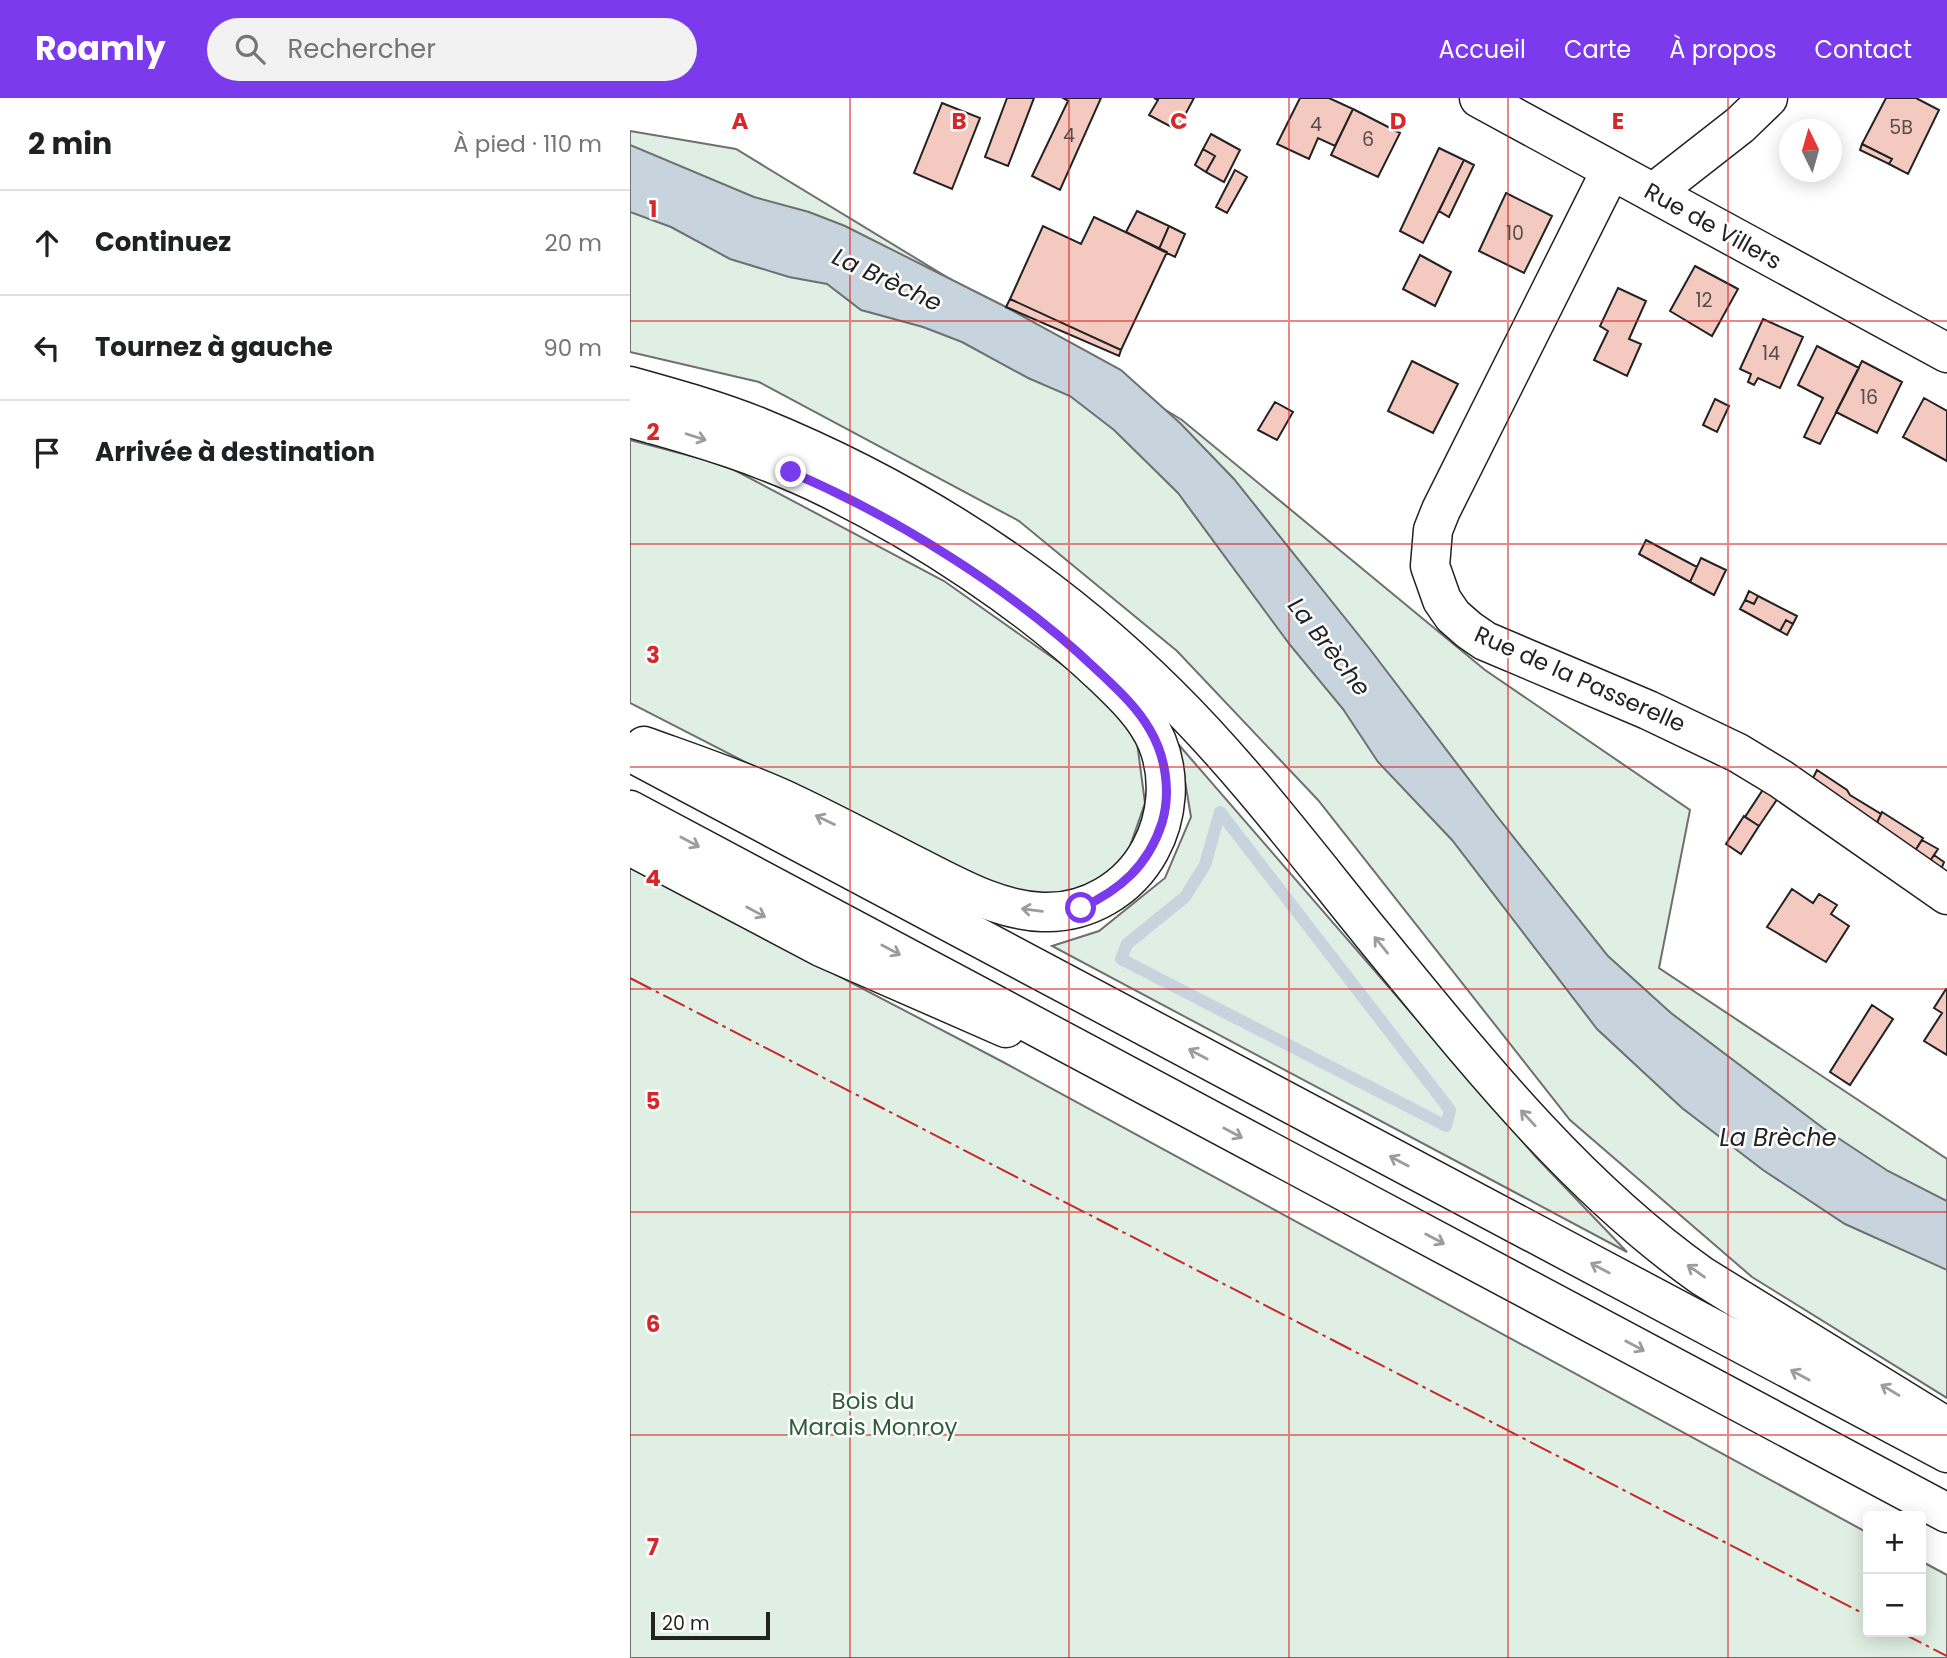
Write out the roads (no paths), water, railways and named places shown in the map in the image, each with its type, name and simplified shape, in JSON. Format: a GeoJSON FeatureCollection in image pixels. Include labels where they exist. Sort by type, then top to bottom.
{"type":"FeatureCollection","features":[{"type":"Feature","properties":{"kind":"main road","name":"Rue de Villers"},"geometry":{"type":"LineString","coordinates":[[1479,98],[1947,353]]}},
{"type":"Feature","properties":{"kind":"main road"},"geometry":{"type":"LineString","coordinates":[[1653,193],[1740,125],[1768,98]]}},
{"type":"Feature","properties":{"kind":"main road","name":"Rue de la Passerelle"},"geometry":{"type":"LineString","coordinates":[[1611,170],[1441,510],[1431,547],[1430,566],[1434,583],[1453,616],[1477,636],[1648,710],[1738,753],[1947,895]]}},
{"type":"Feature","properties":{"kind":"main road"},"geometry":{"type":"LineString","coordinates":[[630,386],[756,426],[862,473],[937,516],[1052,593],[1141,670],[1197,725],[1277,818],[1451,1031],[1546,1137],[1612,1204],[1672,1255],[1702,1276],[1947,1427]]}},
{"type":"Feature","properties":{"kind":"main road"},"geometry":{"type":"LineString","coordinates":[[630,418],[740,452],[826,487],[934,548],[999,591],[1084,657],[1121,692],[1150,728],[1157,743],[1165,775],[1164,816],[1149,852],[1136,872],[1120,887],[1081,908],[1052,912],[1023,910],[970,893],[763,791],[630,741]]}},
{"type":"Feature","properties":{"kind":"main road"},"geometry":{"type":"LineString","coordinates":[[630,751],[1947,1453]]}},
{"type":"Feature","properties":{"kind":"main road"},"geometry":{"type":"LineString","coordinates":[[630,810],[1947,1513]]}},
{"type":"Feature","properties":{"kind":"main road"},"geometry":{"type":"LineString","coordinates":[[630,846],[821,947],[1151,1089]]}},
{"type":"Feature","properties":{"kind":"main road"},"geometry":{"type":"LineString","coordinates":[[1738,1401],[1947,1528]]}},
{"type":"Feature","properties":{"kind":"water","name":"La Brèche"},"geometry":{"type":"Polygon","coordinates":[[[630,145],[754,197],[809,212],[845,226],[1004,306],[1121,370],[1180,423],[1234,479],[1608,956],[1671,1013],[1823,1128],[1888,1171],[1947,1201],[1947,1270],[1845,1224],[1763,1170],[1682,1108],[1597,1029],[1452,840],[1378,762],[1343,709],[1290,645],[1178,493],[1114,430],[1070,396],[1028,378],[962,342],[923,327],[861,310],[827,284],[789,277],[730,259],[671,227],[630,212],[630,145]]]}},
{"type":"Feature","properties":{"kind":"waterway"},"geometry":{"type":"LineString","coordinates":[[1220,812],[1450,1110],[1446,1126],[1121,959],[1127,944],[1185,897],[1205,865],[1220,812]]}},
{"type":"Feature","properties":{"kind":"park label","name":"Bois du Marais Monroy"},"geometry":{"type":"Point","coordinates":[873,1414]}}]}
